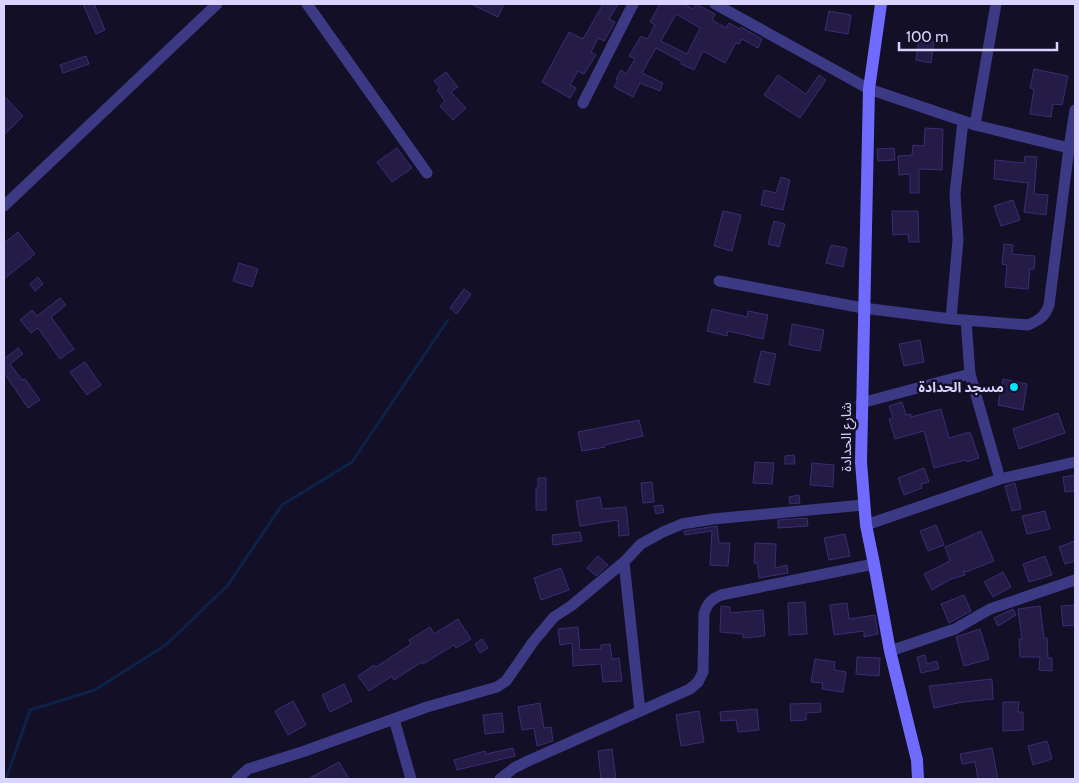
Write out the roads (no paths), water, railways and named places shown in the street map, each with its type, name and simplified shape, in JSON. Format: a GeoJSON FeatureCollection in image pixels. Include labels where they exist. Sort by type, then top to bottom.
{"type":"FeatureCollection","features":[{"type":"Feature","properties":{"kind":"street"},"geometry":{"type":"LineString","coordinates":[[4,206],[216,4]]}},
{"type":"Feature","properties":{"kind":"street"},"geometry":{"type":"LineString","coordinates":[[307,4],[427,173]]}},
{"type":"Feature","properties":{"kind":"street"},"geometry":{"type":"LineString","coordinates":[[583,103],[633,4]]}},
{"type":"Feature","properties":{"kind":"street"},"geometry":{"type":"LineString","coordinates":[[715,4],[869,89],[974,125],[1068,148]]}},
{"type":"Feature","properties":{"kind":"street","name":"شارع الحدادة"},"geometry":{"type":"LineString","coordinates":[[881,4],[869,89],[860,462],[866,525],[890,651],[917,760],[918,779]]}},
{"type":"Feature","properties":{"kind":"street"},"geometry":{"type":"LineString","coordinates":[[974,125],[996,4]]}},
{"type":"Feature","properties":{"kind":"street"},"geometry":{"type":"LineString","coordinates":[[720,281],[863,308],[951,319],[1028,325],[1046,315],[1049,305],[1068,148],[1075,110]]}},
{"type":"Feature","properties":{"kind":"street"},"geometry":{"type":"LineString","coordinates":[[951,319],[958,240],[956,185],[963,121]]}},
{"type":"Feature","properties":{"kind":"street"},"geometry":{"type":"LineString","coordinates":[[966,320],[970,374],[1000,480]]}},
{"type":"Feature","properties":{"kind":"street"},"geometry":{"type":"LineString","coordinates":[[861,403],[970,374]]}},
{"type":"Feature","properties":{"kind":"street"},"geometry":{"type":"LineString","coordinates":[[866,525],[1000,480],[1075,462]]}},
{"type":"Feature","properties":{"kind":"street"},"geometry":{"type":"LineString","coordinates":[[237,779],[248,770],[452,699],[497,688],[506,681],[533,642],[554,617],[571,606],[624,562],[641,544],[682,524],[713,519],[863,505]]}},
{"type":"Feature","properties":{"kind":"street"},"geometry":{"type":"LineString","coordinates":[[624,562],[640,711]]}},
{"type":"Feature","properties":{"kind":"street"},"geometry":{"type":"LineString","coordinates":[[500,779],[514,768],[528,761],[690,689],[698,682],[703,672],[704,614],[706,606],[713,598],[721,594],[874,564]]}},
{"type":"Feature","properties":{"kind":"street"},"geometry":{"type":"LineString","coordinates":[[890,651],[956,629],[990,609],[1075,580]]}},
{"type":"Feature","properties":{"kind":"street"},"geometry":{"type":"LineString","coordinates":[[394,719],[411,779]]}},
{"type":"Feature","properties":{"kind":"waterway"},"geometry":{"type":"LineString","coordinates":[[6,779],[30,710],[95,690],[167,644],[228,585],[282,505],[352,462],[448,320]]}},
{"type":"Feature","properties":{"kind":"place","name":"مسجد الحدادة"},"geometry":{"type":"Point","coordinates":[1014,387]}}]}
